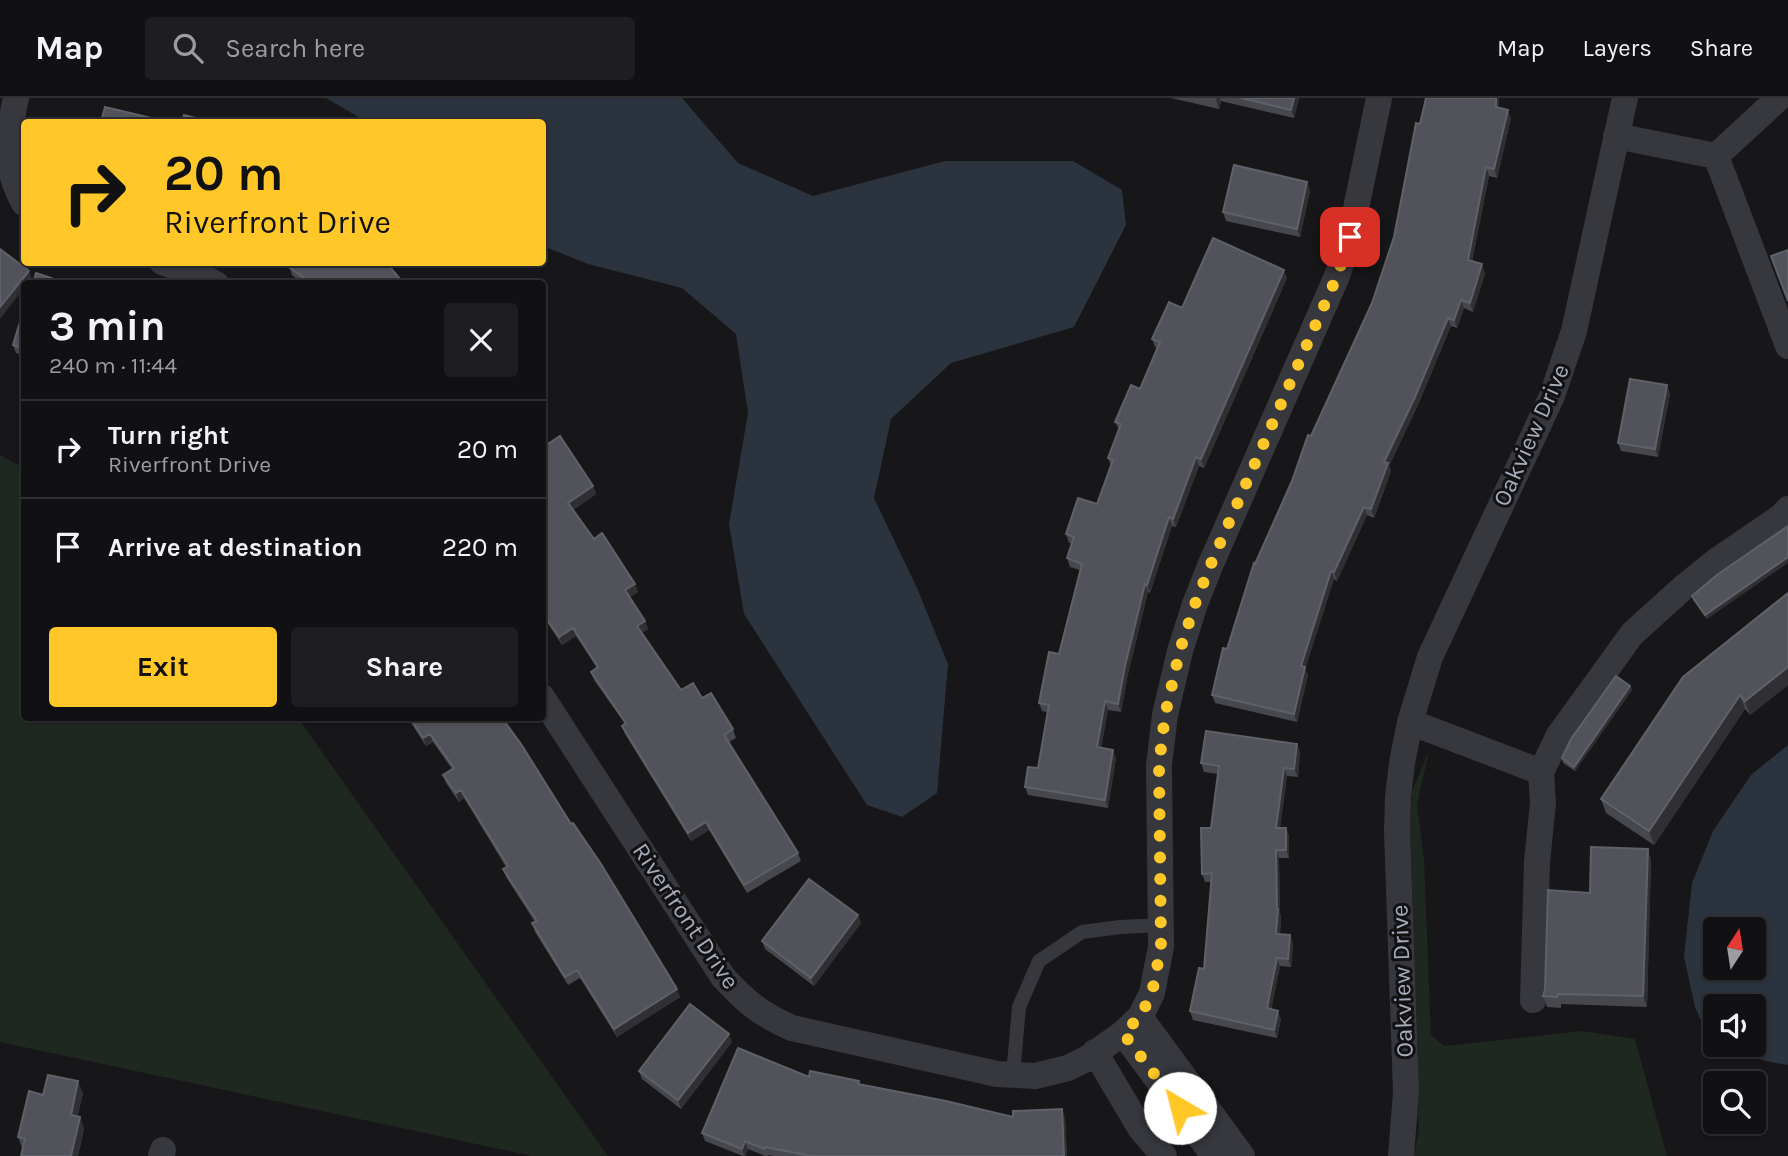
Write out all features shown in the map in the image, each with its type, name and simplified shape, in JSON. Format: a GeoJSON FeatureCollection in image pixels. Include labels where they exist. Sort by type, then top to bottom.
{"type":"FeatureCollection","features":[{"type":"Feature","properties":{"kind":"street"},"geometry":{"type":"LineString","coordinates":[[16,98],[9,132],[9,163],[21,198]]}},
{"type":"Feature","properties":{"kind":"street"},"geometry":{"type":"LineString","coordinates":[[1220,1151],[1132,1025],[1152,993],[1161,947],[1159,765],[1165,715],[1180,650],[1195,604],[1337,276],[1350,237],[1379,98]]}},
{"type":"Feature","properties":{"kind":"street","name":"Oakview Drive"},"geometry":{"type":"LineString","coordinates":[[1401,1156],[1406,1091],[1396,831],[1402,763],[1410,722],[1434,647],[1552,396],[1564,364],[1574,331],[1625,98]]}},
{"type":"Feature","properties":{"kind":"street"},"geometry":{"type":"LineString","coordinates":[[1716,156],[1779,98]]}},
{"type":"Feature","properties":{"kind":"street"},"geometry":{"type":"LineString","coordinates":[[1616,136],[1716,156]]}},
{"type":"Feature","properties":{"kind":"street"},"geometry":{"type":"LineString","coordinates":[[1716,156],[1788,345]]}},
{"type":"Feature","properties":{"kind":"street"},"geometry":{"type":"LineString","coordinates":[[173,266],[208,280]]}},
{"type":"Feature","properties":{"kind":"street"},"geometry":{"type":"LineString","coordinates":[[1533,1000],[1537,862],[1543,803],[1541,772],[1559,734],[1632,634],[1716,561],[1782,516],[1788,509]]}},
{"type":"Feature","properties":{"kind":"street","name":"Riverfront Drive"},"geometry":{"type":"LineString","coordinates":[[546,703],[723,977],[743,999],[767,1017],[792,1028],[997,1074],[1035,1076],[1068,1068],[1132,1025]]}},
{"type":"Feature","properties":{"kind":"street"},"geometry":{"type":"LineString","coordinates":[[1410,722],[1541,772]]}},
{"type":"Feature","properties":{"kind":"street"},"geometry":{"type":"LineString","coordinates":[[1095,1052],[1140,1128],[1164,1156]]}},
{"type":"Feature","properties":{"kind":"lane"},"geometry":{"type":"LineString","coordinates":[[1013,1075],[1019,1007],[1040,961],[1082,932],[1161,925]]}},
{"type":"Feature","properties":{"kind":"shaded area"},"geometry":{"type":"Polygon","coordinates":[[[326,98],[682,98],[738,163],[813,196],[945,161],[1073,161],[1122,190],[1126,225],[1074,327],[951,363],[891,419],[874,498],[917,588],[948,664],[937,793],[902,817],[867,805],[744,614],[729,524],[748,413],[736,334],[682,288],[588,264],[546,247],[546,119],[362,119],[326,98]]]}},
{"type":"Feature","properties":{"kind":"shaded area"},"geometry":{"type":"Polygon","coordinates":[[[0,455],[21,466],[21,721],[300,721],[608,1156],[532,1156],[0,1042],[0,455]]]}},
{"type":"Feature","properties":{"kind":"shaded area"},"geometry":{"type":"Polygon","coordinates":[[[1788,745],[1788,1065],[1753,1057],[1766,1057],[1766,994],[1703,994],[1703,1025],[1695,1007],[1684,957],[1692,883],[1713,831],[1751,775],[1788,745]]]}},
{"type":"Feature","properties":{"kind":"shaded area"},"geometry":{"type":"Polygon","coordinates":[[[1429,751],[1417,805],[1424,859],[1431,1035],[1444,1046],[1583,1031],[1635,1039],[1667,1156],[1414,1156],[1419,1127],[1419,1092],[1410,830],[1412,791],[1429,751]]]}},
{"type":"Feature","properties":{"kind":"building"},"geometry":{"type":"Polygon","coordinates":[[[1241,98],[1294,98],[1291,110],[1241,98]]]}},
{"type":"Feature","properties":{"kind":"building"},"geometry":{"type":"Polygon","coordinates":[[[1426,98],[1496,98],[1496,107],[1508,110],[1494,169],[1486,167],[1468,260],[1482,264],[1470,303],[1461,300],[1454,320],[1448,318],[1384,462],[1388,463],[1371,509],[1364,507],[1334,572],[1331,571],[1301,666],[1305,667],[1294,714],[1212,695],[1223,648],[1227,649],[1254,563],[1292,481],[1308,435],[1311,436],[1372,303],[1394,237],[1416,123],[1420,124],[1426,98]]]}},
{"type":"Feature","properties":{"kind":"building"},"geometry":{"type":"Polygon","coordinates":[[[105,107],[155,119],[102,119],[105,107]]]}},
{"type":"Feature","properties":{"kind":"building"},"geometry":{"type":"Polygon","coordinates":[[[184,115],[199,119],[183,119],[184,115]]]}},
{"type":"Feature","properties":{"kind":"building"},"geometry":{"type":"Polygon","coordinates":[[[1234,165],[1307,182],[1297,229],[1223,212],[1234,165]]]}},
{"type":"Feature","properties":{"kind":"building"},"geometry":{"type":"Polygon","coordinates":[[[1213,238],[1284,270],[1201,459],[1196,457],[1173,519],[1169,517],[1147,585],[1145,584],[1118,704],[1105,701],[1097,747],[1113,750],[1105,800],[1025,787],[1028,767],[1038,768],[1049,705],[1039,703],[1049,652],[1059,654],[1082,564],[1067,558],[1074,537],[1066,534],[1078,498],[1097,504],[1113,460],[1108,458],[1121,424],[1115,422],[1131,385],[1140,389],[1160,342],[1152,339],[1169,302],[1182,308],[1213,238]]]}},
{"type":"Feature","properties":{"kind":"building"},"geometry":{"type":"Polygon","coordinates":[[[0,249],[29,271],[0,307],[0,249]]]}},
{"type":"Feature","properties":{"kind":"building"},"geometry":{"type":"Polygon","coordinates":[[[1788,250],[1788,301],[1771,256],[1788,250]]]}},
{"type":"Feature","properties":{"kind":"building"},"geometry":{"type":"Polygon","coordinates":[[[389,266],[401,280],[307,280],[289,267],[389,266]]]}},
{"type":"Feature","properties":{"kind":"building"},"geometry":{"type":"Polygon","coordinates":[[[36,273],[57,280],[34,280],[36,273]]]}},
{"type":"Feature","properties":{"kind":"building"},"geometry":{"type":"Polygon","coordinates":[[[21,319],[21,348],[13,345],[21,319]]]}},
{"type":"Feature","properties":{"kind":"building"},"geometry":{"type":"Polygon","coordinates":[[[1630,379],[1667,385],[1655,449],[1618,443],[1630,379]]]}},
{"type":"Feature","properties":{"kind":"building"},"geometry":{"type":"Polygon","coordinates":[[[560,436],[593,486],[568,503],[594,539],[602,533],[635,584],[625,590],[645,621],[637,626],[681,690],[693,683],[702,698],[711,693],[733,729],[724,735],[798,853],[744,885],[706,822],[688,833],[622,726],[626,723],[591,672],[598,667],[573,628],[559,637],[546,618],[546,445],[560,436]]]}},
{"type":"Feature","properties":{"kind":"building"},"geometry":{"type":"Polygon","coordinates":[[[1788,526],[1788,557],[1705,615],[1692,596],[1717,575],[1788,526]]]}},
{"type":"Feature","properties":{"kind":"building"},"geometry":{"type":"Polygon","coordinates":[[[1788,593],[1788,667],[1745,701],[1740,695],[1649,831],[1601,799],[1683,677],[1788,593]]]}},
{"type":"Feature","properties":{"kind":"building"},"geometry":{"type":"Polygon","coordinates":[[[1616,676],[1630,686],[1574,767],[1562,758],[1571,739],[1616,676]]]}},
{"type":"Feature","properties":{"kind":"building"},"geometry":{"type":"Polygon","coordinates":[[[412,721],[504,721],[571,824],[573,823],[601,864],[677,989],[614,1029],[577,970],[565,977],[532,923],[537,921],[503,869],[508,866],[461,790],[456,793],[443,775],[454,768],[430,734],[423,738],[412,721]]]}},
{"type":"Feature","properties":{"kind":"building"},"geometry":{"type":"Polygon","coordinates":[[[1206,731],[1297,744],[1294,769],[1284,768],[1276,828],[1286,828],[1286,850],[1276,850],[1276,934],[1290,935],[1288,959],[1277,958],[1267,1008],[1278,1011],[1274,1030],[1190,1011],[1199,968],[1204,969],[1212,873],[1202,874],[1201,828],[1211,828],[1219,766],[1201,763],[1206,731]]]}},
{"type":"Feature","properties":{"kind":"building"},"geometry":{"type":"Polygon","coordinates":[[[1591,847],[1648,849],[1643,996],[1543,996],[1548,890],[1590,893],[1591,847]]]}},
{"type":"Feature","properties":{"kind":"building"},"geometry":{"type":"Polygon","coordinates":[[[809,879],[858,915],[811,978],[762,941],[809,879]]]}},
{"type":"Feature","properties":{"kind":"building"},"geometry":{"type":"Polygon","coordinates":[[[690,1004],[729,1034],[678,1100],[639,1071],[690,1004]]]}},
{"type":"Feature","properties":{"kind":"building"},"geometry":{"type":"Polygon","coordinates":[[[738,1048],[809,1077],[810,1071],[1013,1117],[1013,1111],[1062,1109],[1064,1156],[811,1156],[765,1147],[764,1149],[745,1141],[742,1149],[702,1133],[738,1048]]]}},
{"type":"Feature","properties":{"kind":"building"},"geometry":{"type":"Polygon","coordinates":[[[48,1075],[78,1081],[71,1115],[80,1117],[71,1156],[21,1156],[25,1139],[18,1137],[29,1091],[43,1095],[48,1075]]]}},
{"type":"Feature","properties":{"kind":"route"},"geometry":{"type":"LineString","coordinates":[[1180,1108],[1123,1033],[1140,1017],[1152,993],[1161,947],[1159,765],[1165,715],[1180,650],[1195,604],[1337,276],[1350,237]]}}]}
